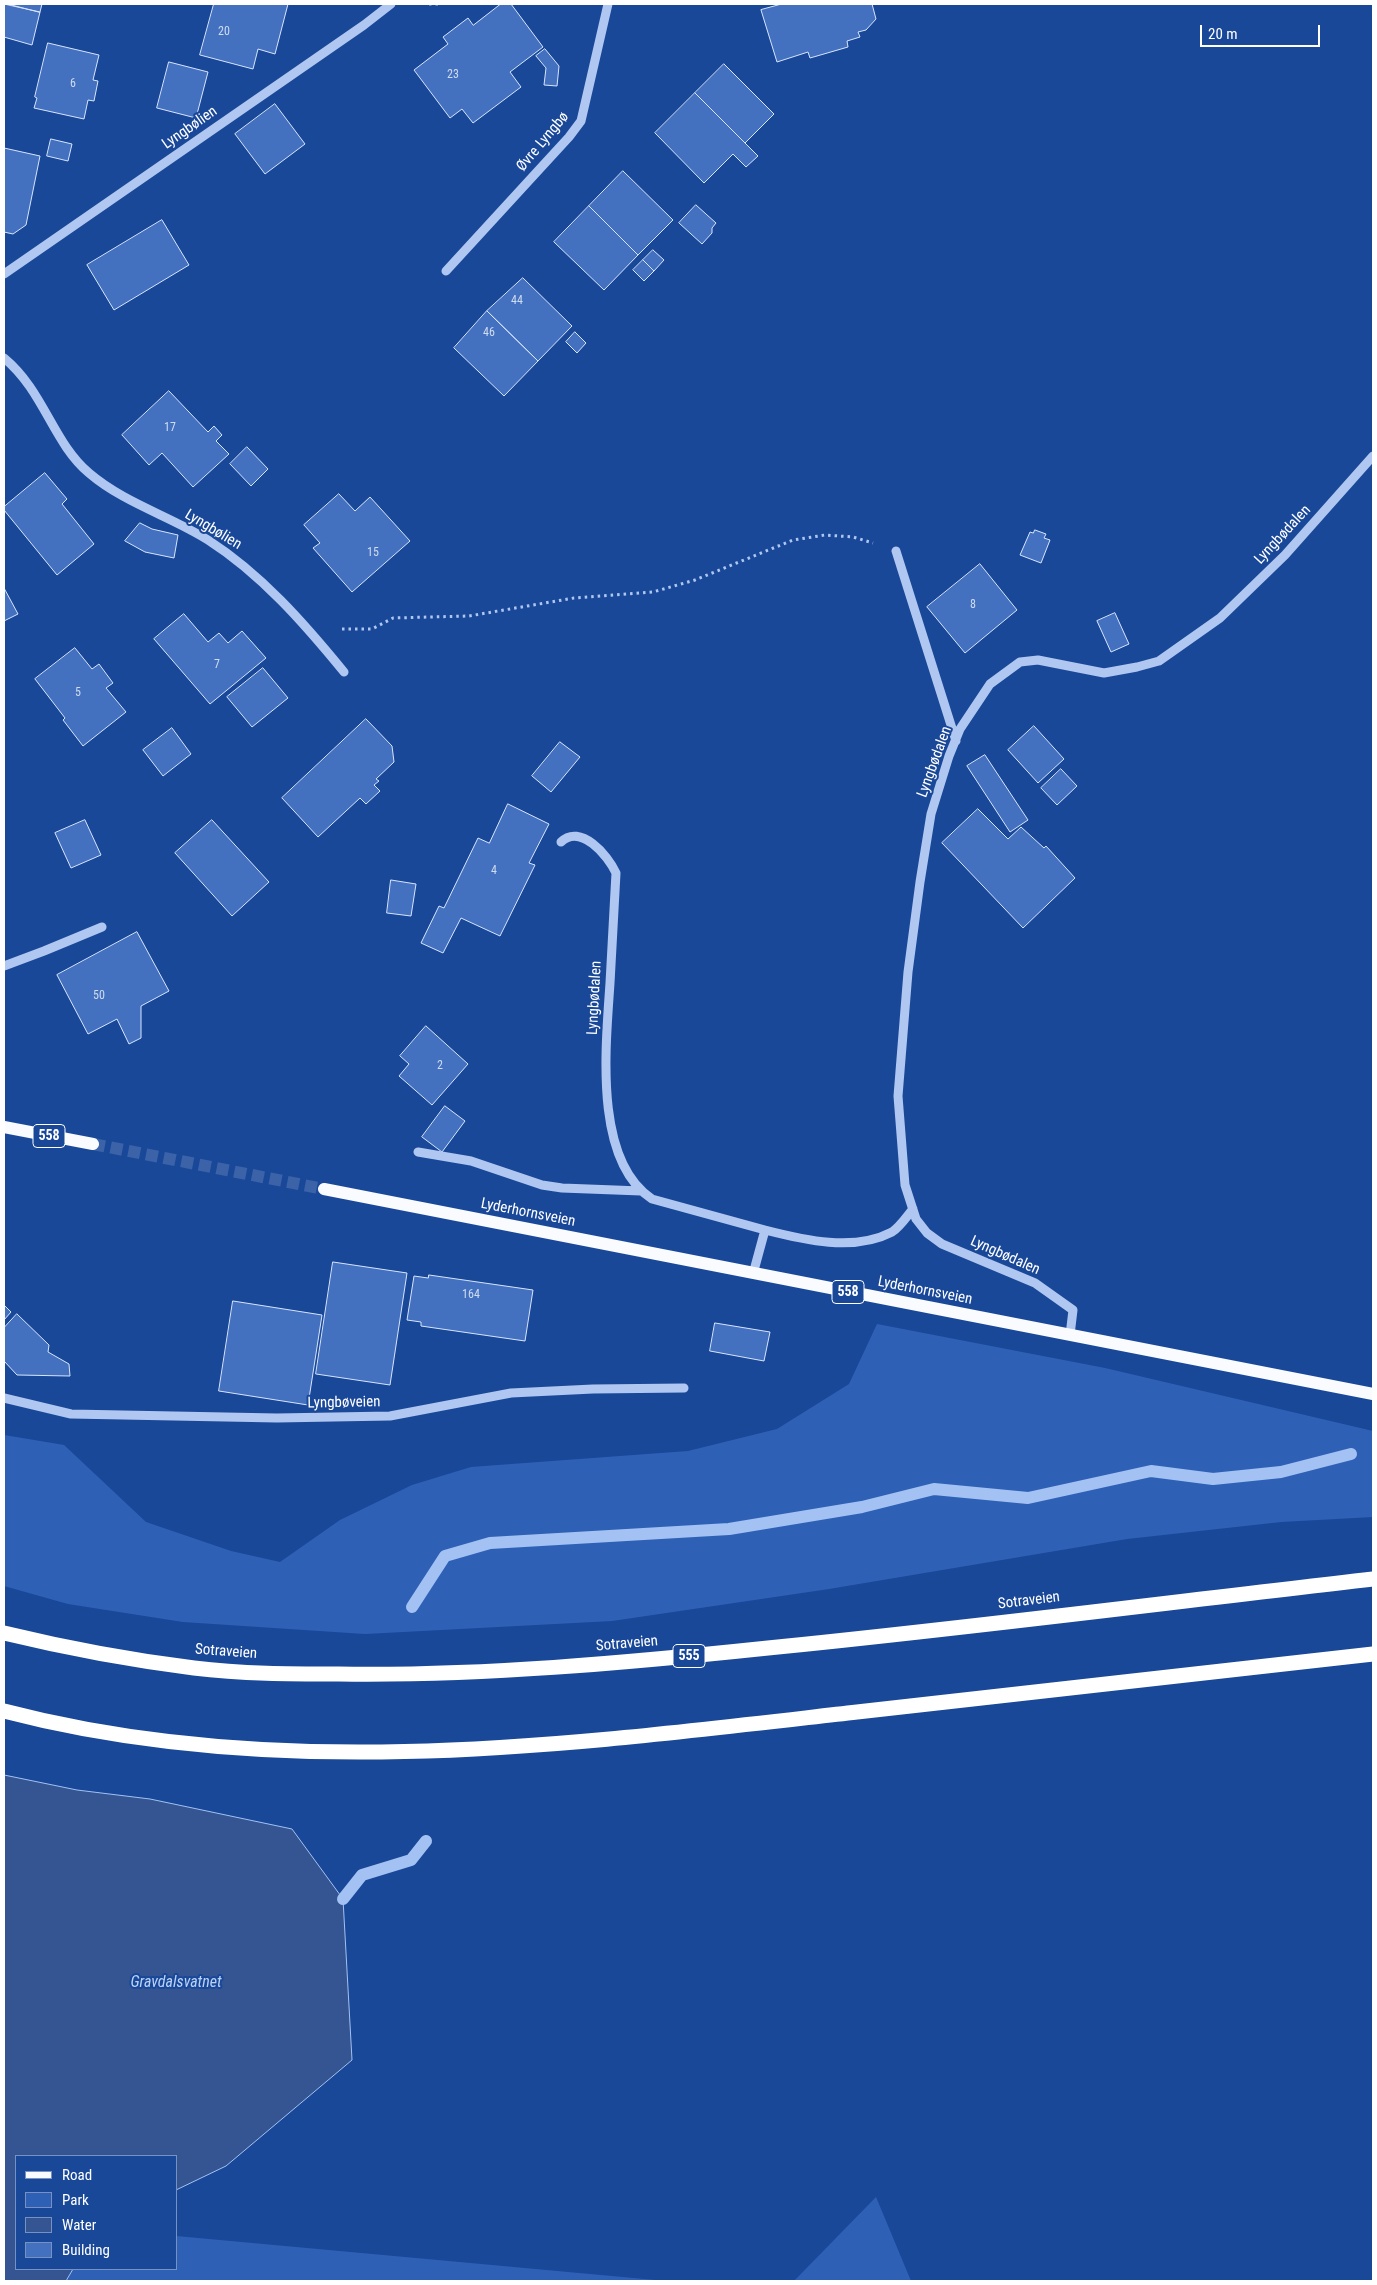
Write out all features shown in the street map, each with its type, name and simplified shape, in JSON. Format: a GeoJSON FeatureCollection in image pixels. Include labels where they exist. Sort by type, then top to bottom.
{"type":"FeatureCollection","features":[{"type":"Feature","properties":{"kind":"highway","name":"Sotraveien"},"geometry":{"type":"LineString","coordinates":[[4,1632],[51,1644],[197,1668],[286,1674],[414,1675],[540,1670],[680,1657],[1373,1579]]}},
{"type":"Feature","properties":{"kind":"highway"},"geometry":{"type":"LineString","coordinates":[[4,1711],[31,1718],[182,1745],[289,1750],[416,1752],[551,1744],[697,1731],[1373,1654]]}},
{"type":"Feature","properties":{"kind":"main road","name":"558"},"geometry":{"type":"LineString","coordinates":[[4,1127],[93,1144]]}},
{"type":"Feature","properties":{"kind":"main road","name":"Lyderhornsveien"},"geometry":{"type":"LineString","coordinates":[[324,1189],[1373,1394]]}},
{"type":"Feature","properties":{"kind":"street","name":"Lyngbølien"},"geometry":{"type":"LineString","coordinates":[[4,274],[364,25],[390,4]]}},
{"type":"Feature","properties":{"kind":"street","name":"Øvre Lyngbø"},"geometry":{"type":"LineString","coordinates":[[446,271],[569,137],[580,121],[608,4]]}},
{"type":"Feature","properties":{"kind":"street","name":"Lyngbølien"},"geometry":{"type":"LineString","coordinates":[[4,358],[20,371],[36,393],[70,451],[87,472],[108,488],[207,539],[235,558],[309,629],[344,672]]}},
{"type":"Feature","properties":{"kind":"street","name":"Lyngbødalen"},"geometry":{"type":"LineString","coordinates":[[1070,1335],[1073,1310],[1035,1283],[942,1244],[926,1233],[916,1219],[905,1185],[898,1096],[908,982],[920,882],[931,814],[960,729],[990,684],[1020,662],[1038,660],[1104,673],[1159,661],[1220,618],[1285,555],[1373,456]]}},
{"type":"Feature","properties":{"kind":"street"},"geometry":{"type":"LineString","coordinates":[[896,551],[956,741]]}},
{"type":"Feature","properties":{"kind":"street","name":"Lyngbødalen"},"geometry":{"type":"LineString","coordinates":[[561,842],[566,837],[577,835],[600,849],[611,860],[616,873],[604,1072],[614,1140],[626,1173],[641,1191],[652,1199],[766,1230],[799,1238],[828,1241],[847,1242],[875,1239],[894,1231],[913,1209]]}},
{"type":"Feature","properties":{"kind":"street"},"geometry":{"type":"LineString","coordinates":[[4,966],[44,952],[102,927]]}},
{"type":"Feature","properties":{"kind":"street","name":"Lyngbødalen"},"geometry":{"type":"LineString","coordinates":[[418,1152],[471,1161],[542,1184],[562,1188],[641,1191]]}},
{"type":"Feature","properties":{"kind":"street"},"geometry":{"type":"LineString","coordinates":[[753,1274],[766,1230]]}},
{"type":"Feature","properties":{"kind":"street","name":"Lyngbøveien"},"geometry":{"type":"LineString","coordinates":[[4,1398],[71,1414],[276,1418],[390,1416],[511,1393],[593,1389],[684,1388]]}},
{"type":"Feature","properties":{"kind":"path"},"geometry":{"type":"LineString","coordinates":[[428,4],[438,4]]}},
{"type":"Feature","properties":{"kind":"path"},"geometry":{"type":"LineString","coordinates":[[309,629],[372,629],[393,618],[469,616],[574,598],[653,592],[695,580],[793,540],[825,535],[853,537],[896,551]]}},
{"type":"Feature","properties":{"kind":"green space"},"geometry":{"type":"Polygon","coordinates":[[[877,1324],[1105,1368],[1373,1431],[1373,1517],[1281,1522],[1127,1539],[829,1589],[612,1621],[365,1634],[183,1622],[68,1604],[4,1586],[4,1435],[64,1445],[146,1522],[231,1551],[280,1562],[340,1520],[412,1485],[471,1467],[688,1451],[777,1429],[849,1384],[877,1324]]]}},
{"type":"Feature","properties":{"kind":"green space"},"geometry":{"type":"Polygon","coordinates":[[[876,2197],[911,2281],[794,2281],[876,2197]]]}},
{"type":"Feature","properties":{"kind":"green space"},"geometry":{"type":"Polygon","coordinates":[[[178,2236],[666,2281],[66,2281],[72,2270],[178,2270],[178,2236]]]}},
{"type":"Feature","properties":{"kind":"water","name":"Gravdalsvatnet"},"geometry":{"type":"Polygon","coordinates":[[[4,1775],[77,1790],[150,1799],[292,1829],[343,1899],[352,2060],[226,2166],[178,2189],[178,2155],[15,2155],[15,2270],[72,2270],[66,2281],[4,2281],[4,1775]]]}},
{"type":"Feature","properties":{"kind":"building"},"geometry":{"type":"Polygon","coordinates":[[[4,4],[40,12],[32,45],[4,37],[4,4]]]}},
{"type":"Feature","properties":{"kind":"building"},"geometry":{"type":"Polygon","coordinates":[[[8,4],[42,4],[40,12],[8,4]]]}},
{"type":"Feature","properties":{"kind":"building"},"geometry":{"type":"Polygon","coordinates":[[[214,4],[288,4],[275,54],[258,49],[253,69],[200,55],[214,4]]]}},
{"type":"Feature","properties":{"kind":"building"},"geometry":{"type":"Polygon","coordinates":[[[501,4],[511,4],[543,47],[510,72],[521,87],[473,123],[462,109],[450,118],[414,70],[448,44],[443,37],[468,18],[473,25],[501,4]]]}},
{"type":"Feature","properties":{"kind":"building"},"geometry":{"type":"Polygon","coordinates":[[[782,4],[872,4],[876,19],[866,30],[858,32],[860,37],[847,41],[848,47],[810,58],[808,52],[777,62],[761,10],[782,4]]]}},
{"type":"Feature","properties":{"kind":"building"},"geometry":{"type":"Polygon","coordinates":[[[48,43],[99,55],[93,80],[98,81],[94,101],[88,100],[84,119],[34,108],[48,43]]]}},
{"type":"Feature","properties":{"kind":"building"},"geometry":{"type":"Polygon","coordinates":[[[545,49],[559,66],[557,86],[544,85],[546,68],[536,56],[545,49]]]}},
{"type":"Feature","properties":{"kind":"building"},"geometry":{"type":"Polygon","coordinates":[[[169,62],[208,72],[196,118],[157,108],[169,62]]]}},
{"type":"Feature","properties":{"kind":"building"},"geometry":{"type":"Polygon","coordinates":[[[724,64],[774,114],[745,143],[695,93],[724,64]]]}},
{"type":"Feature","properties":{"kind":"building"},"geometry":{"type":"Polygon","coordinates":[[[695,93],[758,156],[746,167],[733,154],[704,183],[655,133],[695,93]]]}},
{"type":"Feature","properties":{"kind":"building"},"geometry":{"type":"Polygon","coordinates":[[[275,104],[305,144],[265,174],[235,134],[275,104]]]}},
{"type":"Feature","properties":{"kind":"building"},"geometry":{"type":"Polygon","coordinates":[[[51,139],[72,144],[68,161],[47,156],[51,139]]]}},
{"type":"Feature","properties":{"kind":"building"},"geometry":{"type":"Polygon","coordinates":[[[4,148],[40,156],[26,225],[13,234],[4,232],[4,148]]]}},
{"type":"Feature","properties":{"kind":"building"},"geometry":{"type":"Polygon","coordinates":[[[623,171],[673,220],[638,255],[589,206],[623,171]]]}},
{"type":"Feature","properties":{"kind":"building"},"geometry":{"type":"Polygon","coordinates":[[[696,205],[716,223],[712,228],[712,233],[702,244],[679,223],[696,205]]]}},
{"type":"Feature","properties":{"kind":"building"},"geometry":{"type":"Polygon","coordinates":[[[589,206],[638,255],[604,290],[554,242],[589,206]]]}},
{"type":"Feature","properties":{"kind":"building"},"geometry":{"type":"Polygon","coordinates":[[[162,220],[189,265],[114,310],[87,265],[162,220]]]}},
{"type":"Feature","properties":{"kind":"building"},"geometry":{"type":"Polygon","coordinates":[[[653,250],[664,260],[654,271],[643,260],[653,250]]]}},
{"type":"Feature","properties":{"kind":"building"},"geometry":{"type":"Polygon","coordinates":[[[643,260],[654,271],[644,281],[633,270],[643,260]]]}},
{"type":"Feature","properties":{"kind":"building"},"geometry":{"type":"Polygon","coordinates":[[[523,278],[572,326],[538,361],[487,311],[523,278]]]}},
{"type":"Feature","properties":{"kind":"building"},"geometry":{"type":"Polygon","coordinates":[[[487,311],[538,361],[504,396],[454,348],[487,311]]]}},
{"type":"Feature","properties":{"kind":"building"},"geometry":{"type":"Polygon","coordinates":[[[575,332],[586,343],[577,353],[566,342],[575,332]]]}},
{"type":"Feature","properties":{"kind":"building"},"geometry":{"type":"Polygon","coordinates":[[[169,391],[208,432],[214,426],[222,435],[216,441],[229,454],[193,487],[162,453],[149,465],[122,435],[169,391]]]}},
{"type":"Feature","properties":{"kind":"building"},"geometry":{"type":"Polygon","coordinates":[[[247,447],[268,469],[251,486],[230,464],[247,447]]]}},
{"type":"Feature","properties":{"kind":"building"},"geometry":{"type":"Polygon","coordinates":[[[45,473],[67,499],[62,504],[94,544],[57,575],[4,510],[4,507],[45,473]]]}},
{"type":"Feature","properties":{"kind":"building"},"geometry":{"type":"Polygon","coordinates":[[[339,494],[355,511],[370,497],[410,541],[352,592],[313,548],[320,543],[304,525],[339,494]]]}},
{"type":"Feature","properties":{"kind":"building"},"geometry":{"type":"Polygon","coordinates":[[[140,523],[152,529],[178,535],[174,558],[145,552],[125,541],[140,523]]]}},
{"type":"Feature","properties":{"kind":"building"},"geometry":{"type":"Polygon","coordinates":[[[1035,530],[1046,534],[1044,538],[1050,540],[1041,563],[1020,555],[1030,532],[1033,533],[1035,530]]]}},
{"type":"Feature","properties":{"kind":"building"},"geometry":{"type":"Polygon","coordinates":[[[980,564],[1017,610],[965,653],[927,607],[980,564]]]}},
{"type":"Feature","properties":{"kind":"building"},"geometry":{"type":"Polygon","coordinates":[[[4,588],[18,614],[4,621],[4,588]]]}},
{"type":"Feature","properties":{"kind":"building"},"geometry":{"type":"Polygon","coordinates":[[[1115,613],[1129,644],[1111,652],[1097,621],[1115,613]]]}},
{"type":"Feature","properties":{"kind":"building"},"geometry":{"type":"Polygon","coordinates":[[[184,614],[208,642],[219,633],[228,643],[242,631],[266,658],[210,704],[154,639],[184,614]]]}},
{"type":"Feature","properties":{"kind":"building"},"geometry":{"type":"Polygon","coordinates":[[[75,648],[92,669],[99,664],[113,683],[106,688],[126,712],[83,746],[63,720],[65,718],[35,679],[75,648]]]}},
{"type":"Feature","properties":{"kind":"building"},"geometry":{"type":"Polygon","coordinates":[[[263,668],[288,698],[252,727],[227,697],[263,668]]]}},
{"type":"Feature","properties":{"kind":"building"},"geometry":{"type":"Polygon","coordinates":[[[366,719],[392,746],[394,762],[376,779],[379,781],[374,785],[380,791],[366,804],[360,798],[318,837],[282,798],[366,719]]]}},
{"type":"Feature","properties":{"kind":"building"},"geometry":{"type":"Polygon","coordinates":[[[1034,726],[1064,759],[1038,783],[1008,750],[1034,726]]]}},
{"type":"Feature","properties":{"kind":"building"},"geometry":{"type":"Polygon","coordinates":[[[172,728],[191,754],[163,776],[143,750],[172,728]]]}},
{"type":"Feature","properties":{"kind":"building"},"geometry":{"type":"Polygon","coordinates":[[[560,742],[580,757],[551,792],[532,776],[560,742]]]}},
{"type":"Feature","properties":{"kind":"building"},"geometry":{"type":"Polygon","coordinates":[[[985,755],[1028,820],[1010,832],[967,766],[985,755]]]}},
{"type":"Feature","properties":{"kind":"building"},"geometry":{"type":"Polygon","coordinates":[[[1061,769],[1077,786],[1057,805],[1041,788],[1061,769]]]}},
{"type":"Feature","properties":{"kind":"building"},"geometry":{"type":"Polygon","coordinates":[[[508,804],[549,824],[529,863],[535,865],[500,936],[461,918],[443,953],[421,943],[439,906],[444,908],[478,838],[489,843],[508,804]]]}},
{"type":"Feature","properties":{"kind":"building"},"geometry":{"type":"Polygon","coordinates":[[[978,809],[1008,839],[1021,827],[1044,848],[1046,846],[1075,878],[1023,928],[942,843],[978,809]]]}},
{"type":"Feature","properties":{"kind":"building"},"geometry":{"type":"Polygon","coordinates":[[[85,820],[101,855],[71,868],[55,833],[85,820]]]}},
{"type":"Feature","properties":{"kind":"building"},"geometry":{"type":"Polygon","coordinates":[[[212,820],[269,882],[232,916],[175,853],[212,820]]]}},
{"type":"Feature","properties":{"kind":"building"},"geometry":{"type":"Polygon","coordinates":[[[391,880],[416,884],[411,916],[387,913],[391,880]]]}},
{"type":"Feature","properties":{"kind":"building"},"geometry":{"type":"Polygon","coordinates":[[[137,932],[169,991],[141,1006],[141,1038],[129,1044],[117,1019],[88,1034],[57,975],[137,932]]]}},
{"type":"Feature","properties":{"kind":"building"},"geometry":{"type":"Polygon","coordinates":[[[426,1026],[468,1064],[432,1105],[399,1076],[409,1064],[400,1056],[426,1026]]]}},
{"type":"Feature","properties":{"kind":"building"},"geometry":{"type":"Polygon","coordinates":[[[445,1106],[465,1121],[442,1152],[422,1137],[445,1106]]]}},
{"type":"Feature","properties":{"kind":"building"},"geometry":{"type":"Polygon","coordinates":[[[333,1262],[407,1273],[390,1385],[316,1374],[333,1262]]]}},
{"type":"Feature","properties":{"kind":"building"},"geometry":{"type":"Polygon","coordinates":[[[429,1275],[533,1290],[525,1341],[421,1326],[421,1322],[407,1320],[414,1276],[428,1278],[429,1275]]]}},
{"type":"Feature","properties":{"kind":"building"},"geometry":{"type":"Polygon","coordinates":[[[233,1301],[322,1315],[308,1405],[219,1391],[233,1301]]]}},
{"type":"Feature","properties":{"kind":"building"},"geometry":{"type":"Polygon","coordinates":[[[4,1305],[11,1312],[4,1320],[4,1305]]]}},
{"type":"Feature","properties":{"kind":"building"},"geometry":{"type":"Polygon","coordinates":[[[17,1314],[49,1345],[48,1352],[69,1364],[70,1376],[17,1375],[4,1361],[4,1328],[17,1314]]]}},
{"type":"Feature","properties":{"kind":"building"},"geometry":{"type":"Polygon","coordinates":[[[715,1323],[770,1332],[764,1361],[710,1351],[715,1323]]]}},
{"type":"Feature","properties":{"kind":"waterway"},"geometry":{"type":"LineString","coordinates":[[412,1607],[445,1556],[490,1543],[729,1529],[862,1507],[934,1489],[1028,1498],[1151,1471],[1213,1479],[1281,1472],[1351,1454]]}},
{"type":"Feature","properties":{"kind":"waterway"},"geometry":{"type":"LineString","coordinates":[[343,1899],[362,1875],[411,1860],[426,1841]]}},
{"type":"Feature","properties":{"kind":"tunnel"},"geometry":{"type":"LineString","coordinates":[[93,1144],[324,1189]]}}]}
